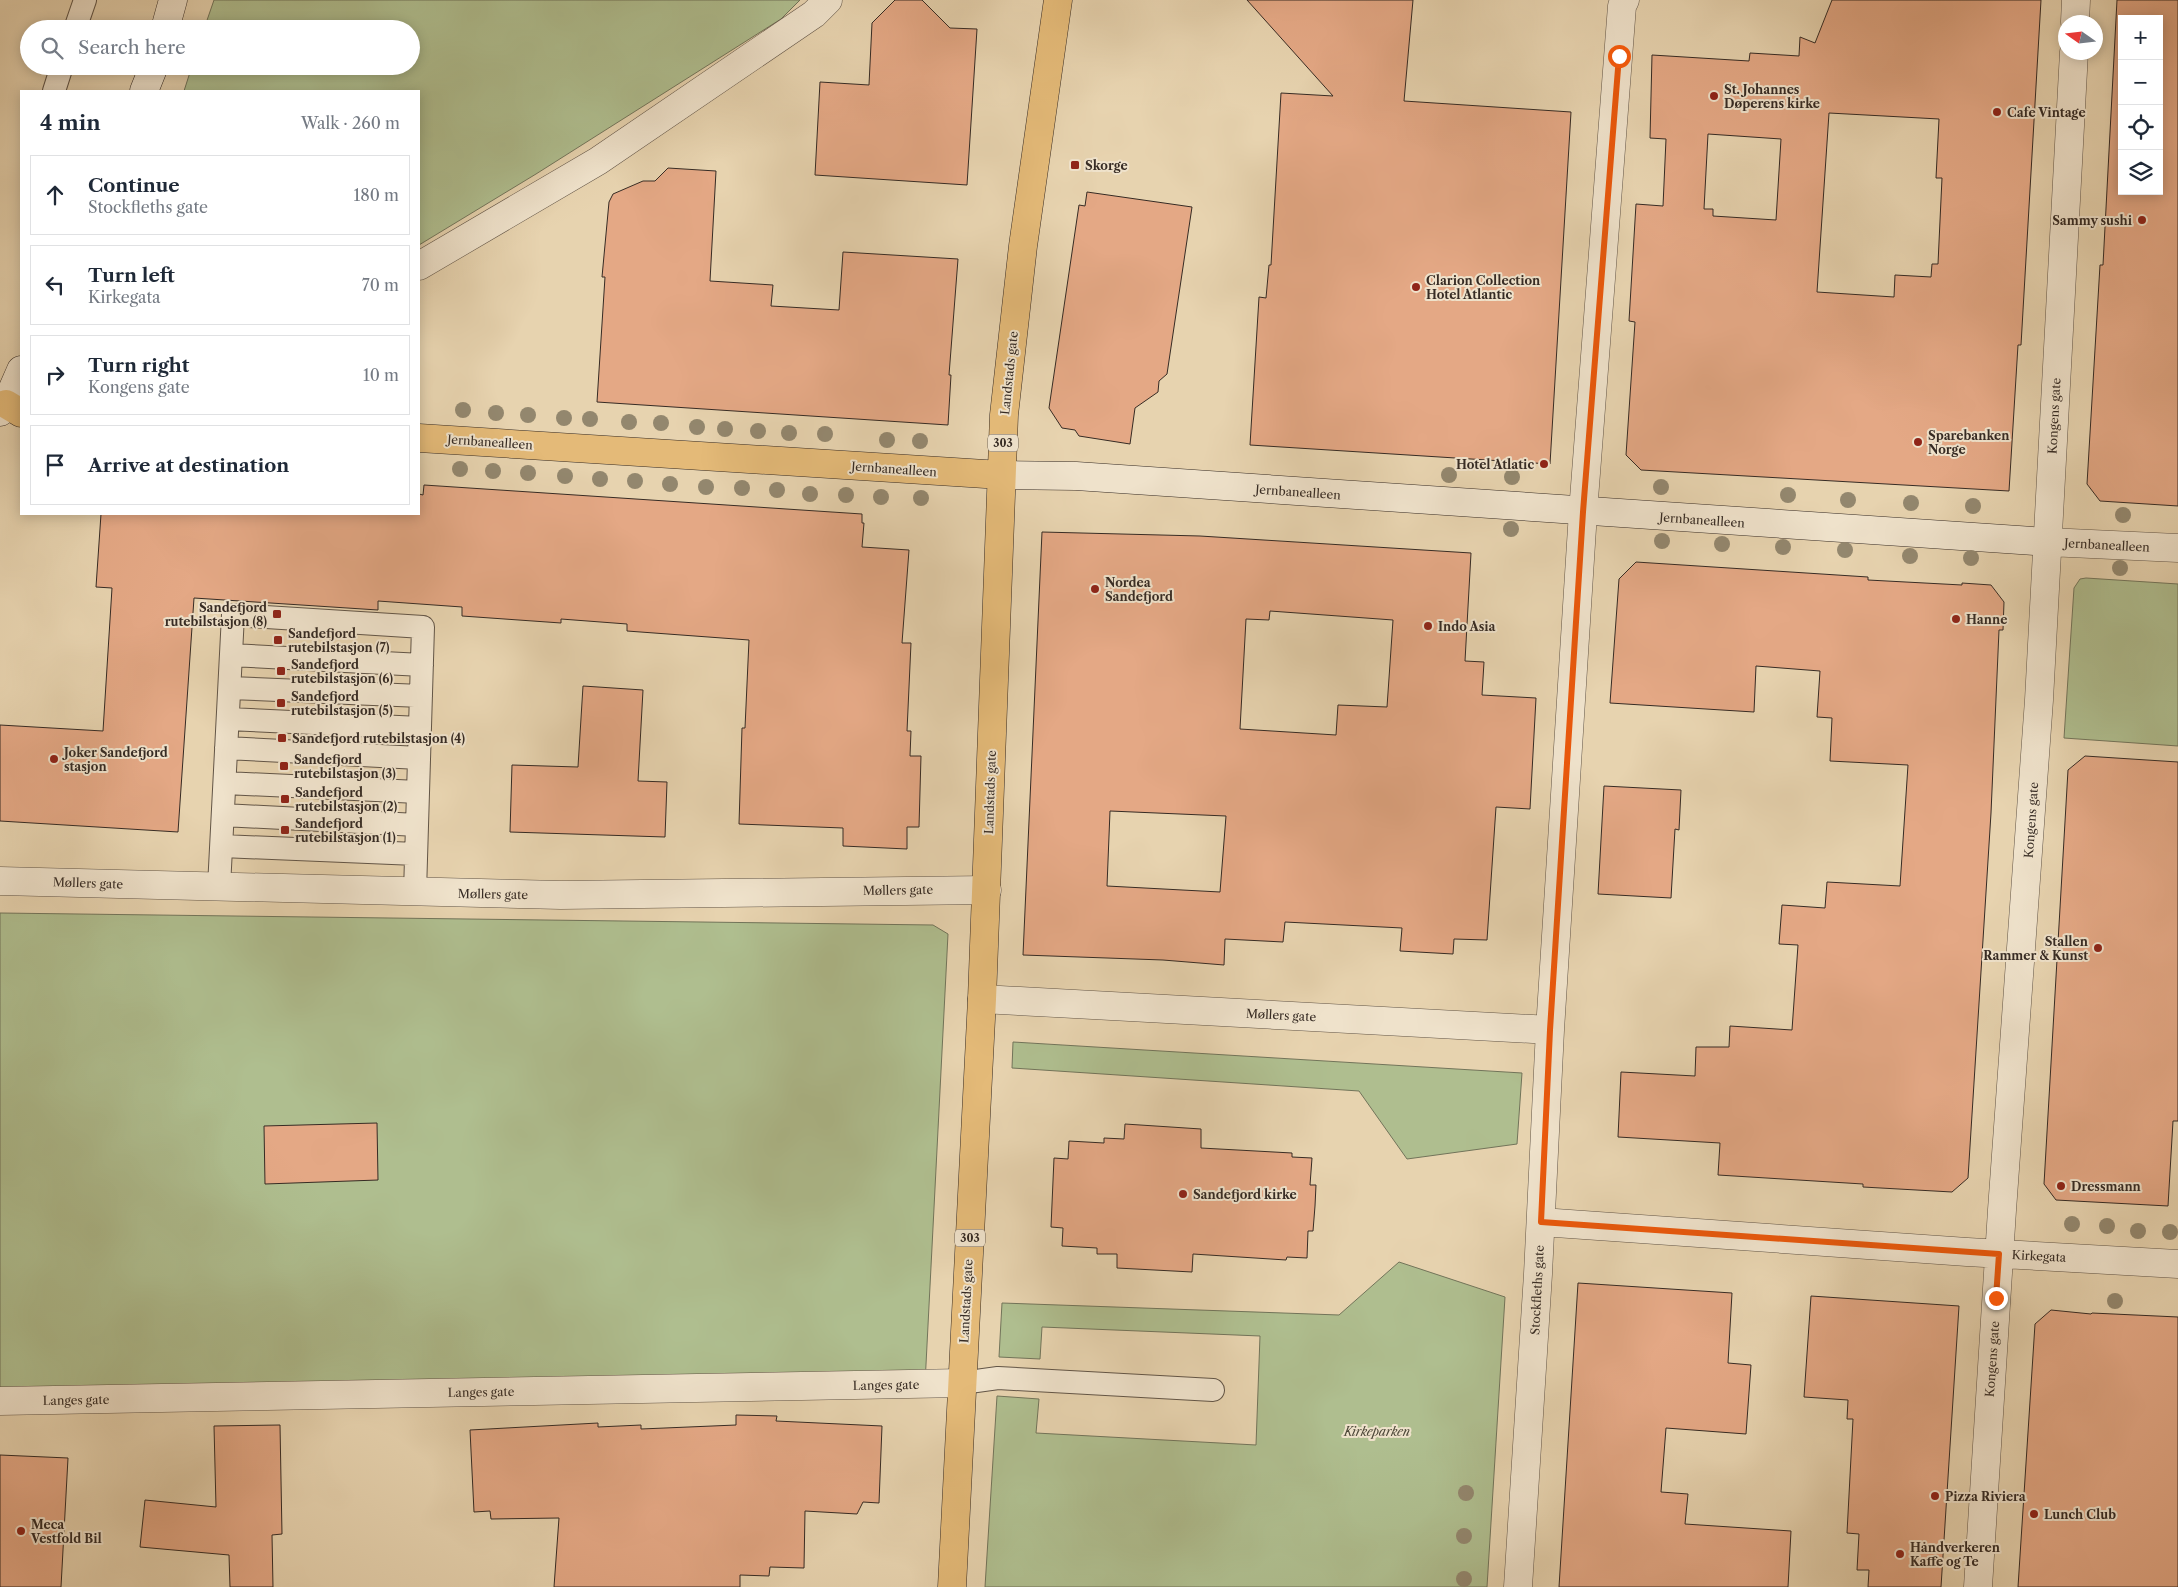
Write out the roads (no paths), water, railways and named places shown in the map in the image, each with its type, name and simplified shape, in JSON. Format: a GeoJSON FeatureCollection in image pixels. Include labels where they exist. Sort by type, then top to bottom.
{"type":"FeatureCollection","features":[{"type":"Feature","properties":{"kind":"main road","name":"Landstads gate"},"geometry":{"type":"LineString","coordinates":[[952,1587],[987,890],[1004,415],[1023,246],[1058,0]]}},
{"type":"Feature","properties":{"kind":"main road","name":"Jernbanealleen"},"geometry":{"type":"LineString","coordinates":[[420,438],[1001,474]]}},
{"type":"Feature","properties":{"kind":"street"},"geometry":{"type":"LineString","coordinates":[[167,20],[173,0]]}},
{"type":"Feature","properties":{"kind":"street"},"geometry":{"type":"LineString","coordinates":[[420,265],[598,161],[814,14],[828,0]]}},
{"type":"Feature","properties":{"kind":"street"},"geometry":{"type":"LineString","coordinates":[[2075,15],[2076,0]]}},
{"type":"Feature","properties":{"kind":"street","name":"Stockfleths gate"},"geometry":{"type":"LineString","coordinates":[[1518,1587],[1541,1222],[1550,1030],[1583,512],[1623,3]]}},
{"type":"Feature","properties":{"kind":"street","name":"Kongens gate"},"geometry":{"type":"LineString","coordinates":[[1978,1587],[1999,1254],[2037,736],[2074,60]]}},
{"type":"Feature","properties":{"kind":"street"},"geometry":{"type":"LineString","coordinates":[[144,90],[150,75]]}},
{"type":"Feature","properties":{"kind":"street"},"geometry":{"type":"LineString","coordinates":[[9,409],[20,373]]}},
{"type":"Feature","properties":{"kind":"street","name":"Jernbanealleen"},"geometry":{"type":"LineString","coordinates":[[1001,474],[1086,477],[1583,512],[2048,542],[2178,548]]}},
{"type":"Feature","properties":{"kind":"street","name":"Møllers gate"},"geometry":{"type":"LineString","coordinates":[[0,881],[561,895],[987,890]]}},
{"type":"Feature","properties":{"kind":"street","name":"Møllers gate"},"geometry":{"type":"LineString","coordinates":[[982,999],[1550,1030]]}},
{"type":"Feature","properties":{"kind":"street","name":"Kirkegata"},"geometry":{"type":"LineString","coordinates":[[1541,1222],[1999,1254],[2178,1264]]}},
{"type":"Feature","properties":{"kind":"street","name":"Langes gate"},"geometry":{"type":"LineString","coordinates":[[0,1401],[962,1383]]}},
{"type":"Feature","properties":{"kind":"lane"},"geometry":{"type":"LineString","coordinates":[[78,20],[85,0]]}},
{"type":"Feature","properties":{"kind":"lane"},"geometry":{"type":"LineString","coordinates":[[54,90],[59,75]]}},
{"type":"Feature","properties":{"kind":"lane"},"geometry":{"type":"LineString","coordinates":[[220,887],[233,615],[423,628],[415,892]]}},
{"type":"Feature","properties":{"kind":"lane"},"geometry":{"type":"LineString","coordinates":[[231,655],[422,665]]}},
{"type":"Feature","properties":{"kind":"lane"},"geometry":{"type":"LineString","coordinates":[[230,688],[421,696]]}},
{"type":"Feature","properties":{"kind":"lane"},"geometry":{"type":"LineString","coordinates":[[228,719],[420,728]]}},
{"type":"Feature","properties":{"kind":"lane"},"geometry":{"type":"LineString","coordinates":[[226,748],[419,758]]}},
{"type":"Feature","properties":{"kind":"lane"},"geometry":{"type":"LineString","coordinates":[[225,783],[418,792]]}},
{"type":"Feature","properties":{"kind":"lane"},"geometry":{"type":"LineString","coordinates":[[223,815],[417,825]]}},
{"type":"Feature","properties":{"kind":"lane"},"geometry":{"type":"LineString","coordinates":[[222,846],[416,854]]}},
{"type":"Feature","properties":{"kind":"lane"},"geometry":{"type":"LineString","coordinates":[[962,1383],[998,1378],[1213,1390]]}},
{"type":"Feature","properties":{"kind":"place","name":"St. Johannes Døperens kirke"},"geometry":{"type":"Point","coordinates":[1714,96]}},
{"type":"Feature","properties":{"kind":"place","name":"Cafe Vintage"},"geometry":{"type":"Point","coordinates":[1997,112]}},
{"type":"Feature","properties":{"kind":"place","name":"Skorge"},"geometry":{"type":"Point","coordinates":[1075,165]}},
{"type":"Feature","properties":{"kind":"place","name":"Sammy sushi"},"geometry":{"type":"Point","coordinates":[2142,220]}},
{"type":"Feature","properties":{"kind":"place","name":"Clarion Collection Hotel Atlantic"},"geometry":{"type":"Point","coordinates":[1416,287]}},
{"type":"Feature","properties":{"kind":"place","name":"Sparebanken Norge"},"geometry":{"type":"Point","coordinates":[1918,442]}},
{"type":"Feature","properties":{"kind":"place","name":"Hotel Atlatic"},"geometry":{"type":"Point","coordinates":[1544,464]}},
{"type":"Feature","properties":{"kind":"place","name":"Nordea Sandefjord"},"geometry":{"type":"Point","coordinates":[1095,589]}},
{"type":"Feature","properties":{"kind":"place","name":"Sandefjord rutebilstasjon (8)"},"geometry":{"type":"Point","coordinates":[277,614]}},
{"type":"Feature","properties":{"kind":"place","name":"Hanne"},"geometry":{"type":"Point","coordinates":[1956,619]}},
{"type":"Feature","properties":{"kind":"place","name":"Indo Asia"},"geometry":{"type":"Point","coordinates":[1428,626]}},
{"type":"Feature","properties":{"kind":"place","name":"Sandefjord rutebilstasjon (7)"},"geometry":{"type":"Point","coordinates":[278,640]}},
{"type":"Feature","properties":{"kind":"place","name":"Sandefjord rutebilstasjon (6)"},"geometry":{"type":"Point","coordinates":[281,671]}},
{"type":"Feature","properties":{"kind":"place","name":"Sandefjord rutebilstasjon (5)"},"geometry":{"type":"Point","coordinates":[281,703]}},
{"type":"Feature","properties":{"kind":"place","name":"Sandefjord rutebilstasjon (4)"},"geometry":{"type":"Point","coordinates":[282,738]}},
{"type":"Feature","properties":{"kind":"place","name":"Joker Sandefjord stasjon"},"geometry":{"type":"Point","coordinates":[54,759]}},
{"type":"Feature","properties":{"kind":"place","name":"Sandefjord rutebilstasjon (3)"},"geometry":{"type":"Point","coordinates":[284,766]}},
{"type":"Feature","properties":{"kind":"place","name":"Sandefjord rutebilstasjon (2)"},"geometry":{"type":"Point","coordinates":[285,799]}},
{"type":"Feature","properties":{"kind":"place","name":"Sandefjord rutebilstasjon (1)"},"geometry":{"type":"Point","coordinates":[285,830]}},
{"type":"Feature","properties":{"kind":"place","name":"Stallen Rammer & Kunst"},"geometry":{"type":"Point","coordinates":[2098,948]}},
{"type":"Feature","properties":{"kind":"place","name":"Dressmann"},"geometry":{"type":"Point","coordinates":[2061,1186]}},
{"type":"Feature","properties":{"kind":"place","name":"Sandefjord kirke"},"geometry":{"type":"Point","coordinates":[1183,1194]}},
{"type":"Feature","properties":{"kind":"place","name":"Pizza Riviera"},"geometry":{"type":"Point","coordinates":[1935,1496]}},
{"type":"Feature","properties":{"kind":"place","name":"Lunch Club"},"geometry":{"type":"Point","coordinates":[2034,1514]}},
{"type":"Feature","properties":{"kind":"place","name":"Meca Vestfold Bil"},"geometry":{"type":"Point","coordinates":[21,1531]}},
{"type":"Feature","properties":{"kind":"place","name":"Håndverkeren Kaffe og Te"},"geometry":{"type":"Point","coordinates":[1900,1554]}},
{"type":"Feature","properties":{"kind":"park label","name":"Kirkeparken"},"geometry":{"type":"Point","coordinates":[1377,1431]}}]}
